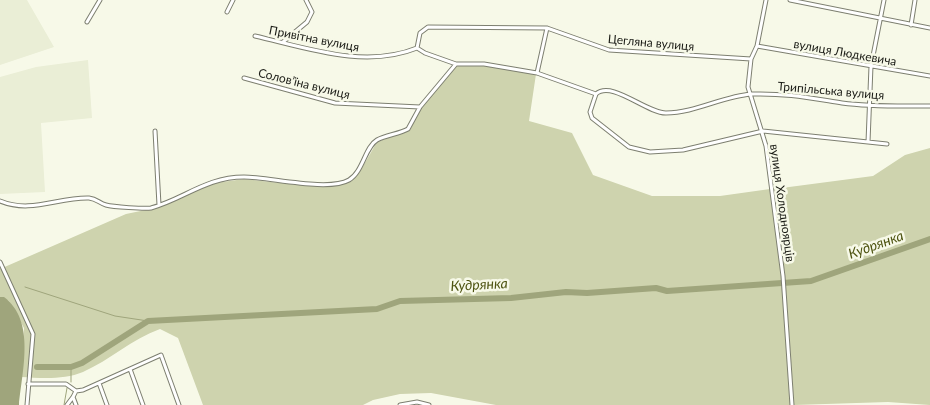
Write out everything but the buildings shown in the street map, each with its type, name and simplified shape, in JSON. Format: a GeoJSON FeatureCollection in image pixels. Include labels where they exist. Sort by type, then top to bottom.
{"type":"FeatureCollection","features":[{"type":"Feature","properties":{"kind":"street"},"geometry":{"type":"LineString","coordinates":[[87,22],[100,0]]}},
{"type":"Feature","properties":{"kind":"street"},"geometry":{"type":"LineString","coordinates":[[226,12],[233,0]]}},
{"type":"Feature","properties":{"kind":"street","name":"вулиця Холодноярців"},"geometry":{"type":"LineString","coordinates":[[766,0],[757,46],[751,59],[748,94],[766,146],[783,276],[792,405]]}},
{"type":"Feature","properties":{"kind":"street"},"geometry":{"type":"LineString","coordinates":[[790,0],[930,28]]}},
{"type":"Feature","properties":{"kind":"street"},"geometry":{"type":"LineString","coordinates":[[868,142],[871,66],[884,0]]}},
{"type":"Feature","properties":{"kind":"street"},"geometry":{"type":"LineString","coordinates":[[911,24],[916,0]]}},
{"type":"Feature","properties":{"kind":"street"},"geometry":{"type":"LineString","coordinates":[[283,42],[307,22],[312,12],[308,1]]}},
{"type":"Feature","properties":{"kind":"street","name":"Цегляна вулиця"},"geometry":{"type":"LineString","coordinates":[[417,48],[420,33],[428,27],[547,28],[609,50],[751,59]]}},
{"type":"Feature","properties":{"kind":"street"},"geometry":{"type":"LineString","coordinates":[[537,73],[547,28]]}},
{"type":"Feature","properties":{"kind":"street","name":"Привітна вулиця"},"geometry":{"type":"LineString","coordinates":[[255,36],[363,58],[387,57],[417,48]]}},
{"type":"Feature","properties":{"kind":"street","name":"вулиця Людкевича"},"geometry":{"type":"LineString","coordinates":[[757,46],[930,76]]}},
{"type":"Feature","properties":{"kind":"street"},"geometry":{"type":"LineString","coordinates":[[0,201],[21,207],[86,198],[97,199],[106,205],[148,209],[194,188],[232,178],[336,184],[349,180],[357,172],[374,143],[408,129],[420,107],[456,64],[425,54],[417,48]]}},
{"type":"Feature","properties":{"kind":"street","name":"Трипільська вулиця"},"geometry":{"type":"LineString","coordinates":[[456,64],[484,64],[537,73],[596,94],[605,91],[617,92],[664,114],[748,94],[811,96],[842,103],[870,105],[930,106]]}},
{"type":"Feature","properties":{"kind":"street","name":"Соловʼїна вулиця"},"geometry":{"type":"LineString","coordinates":[[244,78],[334,103],[420,107]]}},
{"type":"Feature","properties":{"kind":"street"},"geometry":{"type":"LineString","coordinates":[[596,94],[590,112],[592,118],[629,147],[650,152],[683,150],[762,131],[886,144]]}},
{"type":"Feature","properties":{"kind":"street"},"geometry":{"type":"LineString","coordinates":[[155,131],[159,205]]}},
{"type":"Feature","properties":{"kind":"street"},"geometry":{"type":"LineString","coordinates":[[0,262],[33,334],[27,405]]}},
{"type":"Feature","properties":{"kind":"street"},"geometry":{"type":"LineString","coordinates":[[67,405],[76,391],[99,383],[157,356],[162,358],[179,405]]}},
{"type":"Feature","properties":{"kind":"street"},"geometry":{"type":"LineString","coordinates":[[130,369],[143,405]]}},
{"type":"Feature","properties":{"kind":"street"},"geometry":{"type":"LineString","coordinates":[[99,383],[107,405]]}},
{"type":"Feature","properties":{"kind":"street"},"geometry":{"type":"LineString","coordinates":[[28,384],[66,384],[76,391]]}},
{"type":"Feature","properties":{"kind":"street"},"geometry":{"type":"LineString","coordinates":[[73,397],[76,405]]}},
{"type":"Feature","properties":{"kind":"street"},"geometry":{"type":"LineString","coordinates":[[400,405],[417,402],[429,405]]}},
{"type":"Feature","properties":{"kind":"shaded area"},"geometry":{"type":"Polygon","coordinates":[[[0,0],[27,0],[54,47],[0,65],[0,0]]]}},
{"type":"Feature","properties":{"kind":"shaded area"},"geometry":{"type":"Polygon","coordinates":[[[88,60],[92,118],[41,123],[45,192],[0,194],[0,77],[36,67],[88,60]]]}},
{"type":"Feature","properties":{"kind":"shaded area"},"geometry":{"type":"Polygon","coordinates":[[[457,66],[484,66],[536,74],[529,121],[572,133],[593,175],[652,196],[720,196],[770,189],[781,276],[791,405],[496,405],[431,393],[400,394],[373,400],[363,405],[203,405],[178,338],[160,329],[140,338],[93,367],[76,375],[52,378],[21,377],[24,328],[9,301],[0,297],[0,269],[126,214],[160,207],[195,189],[215,183],[244,179],[298,185],[337,185],[349,182],[359,173],[377,142],[410,130],[421,107],[457,66]]]}},
{"type":"Feature","properties":{"kind":"shaded area"},"geometry":{"type":"Polygon","coordinates":[[[930,148],[930,405],[888,402],[794,405],[785,276],[774,189],[873,176],[905,155],[930,148]]]}},
{"type":"Feature","properties":{"kind":"shaded area"},"geometry":{"type":"Polygon","coordinates":[[[0,297],[4,297],[14,307],[24,333],[24,362],[19,405],[0,405],[0,297]]]}},
{"type":"Feature","properties":{"kind":"waterway","name":"Кудрянка"},"geometry":{"type":"LineString","coordinates":[[37,367],[71,367],[82,363],[148,321],[377,309],[400,301],[511,298],[566,292],[587,293],[656,288],[667,291],[811,281],[930,239]]}},
{"type":"Feature","properties":{"kind":"waterway"},"geometry":{"type":"LineString","coordinates":[[25,287],[115,316],[148,321]]}},
{"type":"Feature","properties":{"kind":"waterway"},"geometry":{"type":"LineString","coordinates":[[71,367],[71,382]]}},
{"type":"Feature","properties":{"kind":"waterway"},"geometry":{"type":"LineString","coordinates":[[64,405],[67,388]]}}]}
